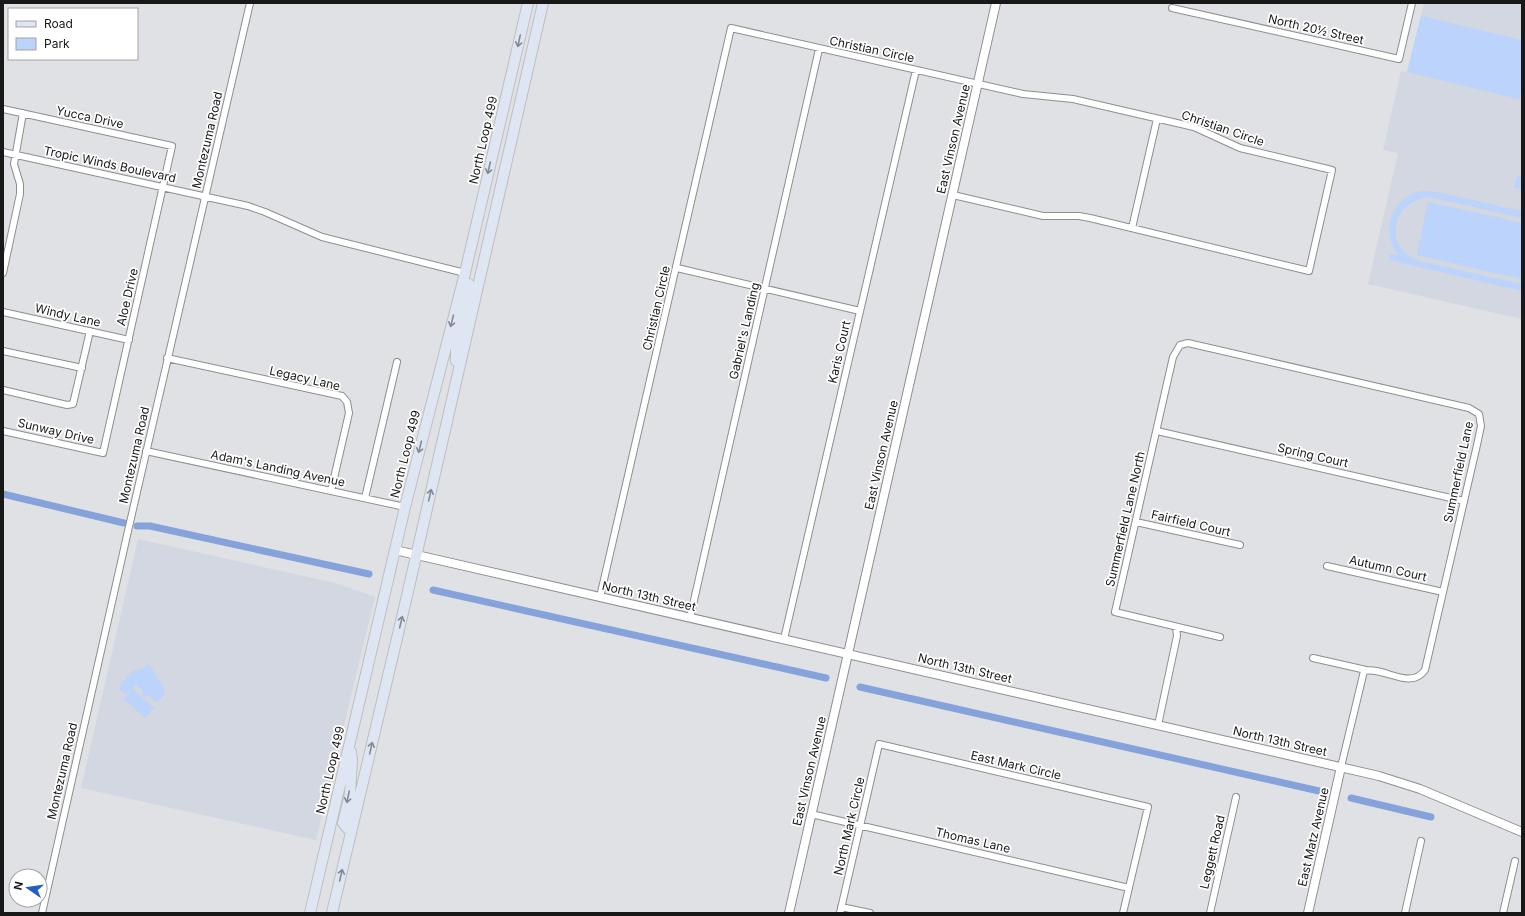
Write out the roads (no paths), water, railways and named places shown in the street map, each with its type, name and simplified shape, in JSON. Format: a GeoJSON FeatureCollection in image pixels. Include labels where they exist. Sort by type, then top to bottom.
{"type":"FeatureCollection","features":[{"type":"Feature","properties":{"kind":"main road","name":"North Loop 499"},"geometry":{"type":"LineString","coordinates":[[310,913],[405,507],[465,273],[528,3]]}},
{"type":"Feature","properties":{"kind":"main road"},"geometry":{"type":"LineString","coordinates":[[332,913],[417,555],[543,3]]}},
{"type":"Feature","properties":{"kind":"main road"},"geometry":{"type":"LineString","coordinates":[[455,385],[456,346],[470,278],[465,273]]}},
{"type":"Feature","properties":{"kind":"main road"},"geometry":{"type":"LineString","coordinates":[[349,744],[352,760],[351,779],[343,823],[347,828],[352,829]]}},
{"type":"Feature","properties":{"kind":"street","name":"Montezuma Road"},"geometry":{"type":"LineString","coordinates":[[42,913],[146,451],[250,3]]}},
{"type":"Feature","properties":{"kind":"street","name":"East Vinson Avenue"},"geometry":{"type":"LineString","coordinates":[[789,913],[996,3]]}},
{"type":"Feature","properties":{"kind":"street","name":"North 20½ Street"},"geometry":{"type":"LineString","coordinates":[[1172,8],[1399,59],[1412,3]]}},
{"type":"Feature","properties":{"kind":"street","name":"Christian Circle"},"geometry":{"type":"LineString","coordinates":[[600,597],[677,268],[731,28],[1023,94],[1072,99],[1194,127],[1240,148],[1332,170],[1309,271],[1132,228]]}},
{"type":"Feature","properties":{"kind":"street","name":"Gabriel's Landing"},"geometry":{"type":"LineString","coordinates":[[690,618],[819,49]]}},
{"type":"Feature","properties":{"kind":"street","name":"Karis Court"},"geometry":{"type":"LineString","coordinates":[[784,639],[916,70]]}},
{"type":"Feature","properties":{"kind":"street","name":"Yucca Drive"},"geometry":{"type":"LineString","coordinates":[[3,109],[172,146]]}},
{"type":"Feature","properties":{"kind":"street"},"geometry":{"type":"LineString","coordinates":[[3,273],[20,194],[20,184],[15,171],[23,113]]}},
{"type":"Feature","properties":{"kind":"street"},"geometry":{"type":"LineString","coordinates":[[952,195],[1043,216],[1079,216],[1132,228],[1158,119]]}},
{"type":"Feature","properties":{"kind":"street","name":"Aloe Drive"},"geometry":{"type":"LineString","coordinates":[[103,453],[172,146]]}},
{"type":"Feature","properties":{"kind":"street","name":"Tropic Winds Boulevard"},"geometry":{"type":"LineString","coordinates":[[3,152],[205,196],[265,212],[322,237],[465,273]]}},
{"type":"Feature","properties":{"kind":"street"},"geometry":{"type":"LineString","coordinates":[[677,268],[860,311]]}},
{"type":"Feature","properties":{"kind":"street","name":"Windy Lane"},"geometry":{"type":"LineString","coordinates":[[3,312],[129,340]]}},
{"type":"Feature","properties":{"kind":"street"},"geometry":{"type":"LineString","coordinates":[[3,390],[71,405],[74,402],[90,331]]}},
{"type":"Feature","properties":{"kind":"street","name":"Summerfield Lane"},"geometry":{"type":"LineString","coordinates":[[1157,431],[1176,348],[1183,344],[1361,382],[1469,408],[1479,414],[1481,426],[1427,664],[1422,675],[1411,679],[1366,670]]}},
{"type":"Feature","properties":{"kind":"street"},"geometry":{"type":"LineString","coordinates":[[3,351],[82,368]]}},
{"type":"Feature","properties":{"kind":"street","name":"Legacy Lane"},"geometry":{"type":"LineString","coordinates":[[168,358],[342,396],[347,402],[349,413],[331,491]]}},
{"type":"Feature","properties":{"kind":"street"},"geometry":{"type":"LineString","coordinates":[[365,498],[397,362]]}},
{"type":"Feature","properties":{"kind":"street","name":"Sunway Drive"},"geometry":{"type":"LineString","coordinates":[[3,431],[103,453]]}},
{"type":"Feature","properties":{"kind":"street","name":"Spring Court"},"geometry":{"type":"LineString","coordinates":[[1157,431],[1464,501]]}},
{"type":"Feature","properties":{"kind":"street","name":"Summerfield Lane North"},"geometry":{"type":"LineString","coordinates":[[1157,431],[1115,612],[1176,627]]}},
{"type":"Feature","properties":{"kind":"street","name":"Adam's Landing Avenue"},"geometry":{"type":"LineString","coordinates":[[146,451],[405,507]]}},
{"type":"Feature","properties":{"kind":"street","name":"Fairfield Court"},"geometry":{"type":"LineString","coordinates":[[1136,522],[1240,545]]}},
{"type":"Feature","properties":{"kind":"street","name":"North 13th Street"},"geometry":{"type":"LineString","coordinates":[[395,550],[1341,767],[1420,789],[1522,832]]}},
{"type":"Feature","properties":{"kind":"street","name":"Autumn Court"},"geometry":{"type":"LineString","coordinates":[[1327,566],[1443,592]]}},
{"type":"Feature","properties":{"kind":"street"},"geometry":{"type":"LineString","coordinates":[[1158,725],[1177,636],[1176,627],[1220,637]]}},
{"type":"Feature","properties":{"kind":"street"},"geometry":{"type":"LineString","coordinates":[[1312,658],[1366,670],[1362,676],[1341,767]]}},
{"type":"Feature","properties":{"kind":"street","name":"East Mark Circle"},"geometry":{"type":"LineString","coordinates":[[879,744],[1148,806],[1129,888]]}},
{"type":"Feature","properties":{"kind":"street","name":"North Mark Circle"},"geometry":{"type":"LineString","coordinates":[[841,910],[879,744]]}},
{"type":"Feature","properties":{"kind":"street","name":"East Matz Avenue"},"geometry":{"type":"LineString","coordinates":[[1308,913],[1341,767]]}},
{"type":"Feature","properties":{"kind":"street","name":"Leggett Road"},"geometry":{"type":"LineString","coordinates":[[1210,913],[1236,797]]}},
{"type":"Feature","properties":{"kind":"street","name":"Thomas Lane"},"geometry":{"type":"LineString","coordinates":[[811,814],[1129,888]]}},
{"type":"Feature","properties":{"kind":"street"},"geometry":{"type":"LineString","coordinates":[[1405,913],[1421,841]]}},
{"type":"Feature","properties":{"kind":"street"},"geometry":{"type":"LineString","coordinates":[[1503,913],[1515,861]]}},
{"type":"Feature","properties":{"kind":"street"},"geometry":{"type":"LineString","coordinates":[[1123,913],[1129,888]]}},
{"type":"Feature","properties":{"kind":"street"},"geometry":{"type":"LineString","coordinates":[[841,910],[870,913]]}},
{"type":"Feature","properties":{"kind":"waterway"},"geometry":{"type":"LineString","coordinates":[[3,494],[124,523]]}},
{"type":"Feature","properties":{"kind":"waterway"},"geometry":{"type":"LineString","coordinates":[[137,526],[150,526],[369,574]]}},
{"type":"Feature","properties":{"kind":"waterway"},"geometry":{"type":"LineString","coordinates":[[433,590],[826,678]]}},
{"type":"Feature","properties":{"kind":"waterway"},"geometry":{"type":"LineString","coordinates":[[860,687],[1319,791]]}},
{"type":"Feature","properties":{"kind":"waterway"},"geometry":{"type":"LineString","coordinates":[[1351,798],[1431,817]]}}]}
